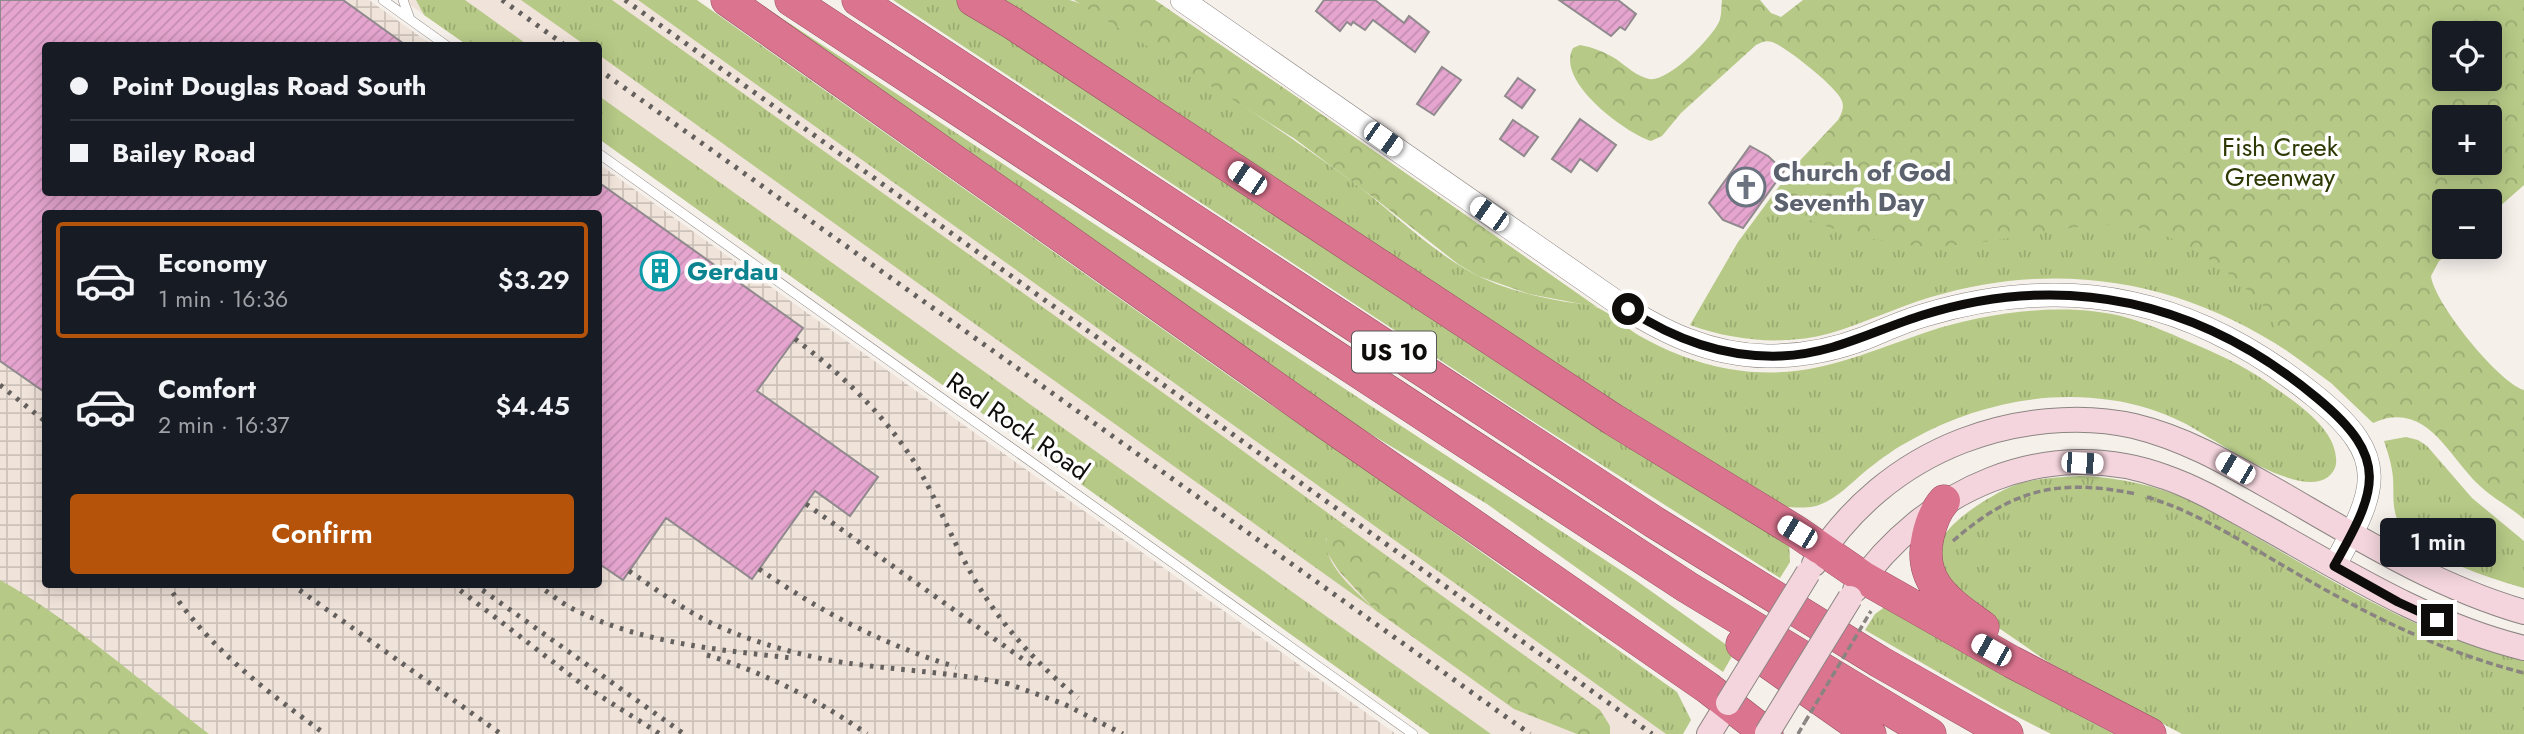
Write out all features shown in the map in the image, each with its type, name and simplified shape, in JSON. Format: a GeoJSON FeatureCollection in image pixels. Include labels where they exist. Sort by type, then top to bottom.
{"type":"FeatureCollection","features":[{"type":"Feature","properties":{"kind":"highway"},"geometry":{"type":"LineString","coordinates":[[727,0],[1728,703],[1767,734]]}},
{"type":"Feature","properties":{"kind":"highway","name":"US 10"},"geometry":{"type":"LineString","coordinates":[[790,0],[1536,490],[1687,587],[1930,734]]}},
{"type":"Feature","properties":{"kind":"highway","name":"US 10"},"geometry":{"type":"LineString","coordinates":[[858,0],[1665,529],[1880,662],[2007,734]]}},
{"type":"Feature","properties":{"kind":"highway"},"geometry":{"type":"LineString","coordinates":[[973,0],[1664,452],[1816,562],[1857,588],[2012,662],[2150,734]]}},
{"type":"Feature","properties":{"kind":"highway"},"geometry":{"type":"LineString","coordinates":[[1536,490],[1721,629],[1870,734]]}},
{"type":"Feature","properties":{"kind":"highway"},"geometry":{"type":"LineString","coordinates":[[1944,502],[1933,520],[1926,552],[1930,575],[1939,592],[1978,623],[2105,711]]}},
{"type":"Feature","properties":{"kind":"main road"},"geometry":{"type":"LineString","coordinates":[[1709,734],[1816,562],[1848,519],[1892,479],[1928,456],[1992,431],[2030,424],[2076,421],[2134,426],[2189,444],[2352,534],[2459,589],[2524,612]]}},
{"type":"Feature","properties":{"kind":"main road"},"geometry":{"type":"LineString","coordinates":[[1767,734],[1857,588],[1905,531],[1944,502],[1981,483],[2038,467],[2082,463],[2129,467],[2164,476],[2189,486],[2426,615],[2478,635],[2524,648]]}},
{"type":"Feature","properties":{"kind":"street"},"geometry":{"type":"LineString","coordinates":[[1182,0],[1615,301],[1665,332],[1704,346],[1745,355],[1798,355],[1852,343],[1921,316],[1961,305],[2046,294],[2129,302],[2171,313],[2202,326],[2280,369],[2329,408],[2354,433],[2367,457],[2369,481],[2365,508],[2334,566]]}},
{"type":"Feature","properties":{"kind":"lane"},"geometry":{"type":"LineString","coordinates":[[383,0],[442,42]]}},
{"type":"Feature","properties":{"kind":"lane"},"geometry":{"type":"LineString","coordinates":[[403,0],[410,19]]}},
{"type":"Feature","properties":{"kind":"lane","name":"Red Rock Road"},"geometry":{"type":"LineString","coordinates":[[602,156],[1413,734]]}},
{"type":"Feature","properties":{"kind":"path"},"geometry":{"type":"LineString","coordinates":[[1951,543],[1989,512],[2030,493],[2070,488],[2119,490],[2146,496],[2183,510],[2344,600]]}},
{"type":"Feature","properties":{"kind":"path"},"geometry":{"type":"LineString","coordinates":[[1798,734],[1871,611]]}},
{"type":"Feature","properties":{"kind":"shaded area"},"geometry":{"type":"Polygon","coordinates":[[[0,0],[369,0],[428,42],[42,42],[42,196],[602,196],[602,166],[1396,734],[0,734],[0,0]]]}},
{"type":"Feature","properties":{"kind":"shaded area"},"geometry":{"type":"Polygon","coordinates":[[[403,0],[638,0],[1666,734],[1430,734],[602,141],[602,42],[463,42],[403,0]]]}},
{"type":"Feature","properties":{"kind":"green space"},"geometry":{"type":"Polygon","coordinates":[[[416,0],[465,0],[524,42],[463,42],[424,15],[416,0]]]}},
{"type":"Feature","properties":{"kind":"green space"},"geometry":{"type":"Polygon","coordinates":[[[521,0],[612,0],[1176,402],[1347,527],[1326,539],[1330,559],[1343,578],[1375,610],[602,57],[602,42],[581,42],[521,0]]]}},
{"type":"Feature","properties":{"kind":"green space"},"geometry":{"type":"Polygon","coordinates":[[[638,0],[697,0],[1259,397],[1323,439],[1677,692],[1691,720],[1683,734],[1666,734],[638,0]]]}},
{"type":"Feature","properties":{"kind":"green space"},"geometry":{"type":"Polygon","coordinates":[[[754,0],[1634,579],[1735,651],[1723,672],[1487,504],[1324,406],[754,0]]]}},
{"type":"Feature","properties":{"kind":"green space"},"geometry":{"type":"Polygon","coordinates":[[[893,0],[957,0],[1010,31],[1789,542],[1790,562],[1780,578],[1531,420],[893,0]]]}},
{"type":"Feature","properties":{"kind":"green space"},"geometry":{"type":"Polygon","coordinates":[[[983,0],[1069,0],[1088,7],[1302,145],[1365,191],[1438,251],[1469,271],[1514,290],[1599,308],[1638,335],[1693,360],[1729,369],[1782,372],[1853,358],[1950,325],[2001,314],[2053,310],[2104,313],[2128,318],[2173,335],[2247,369],[2303,408],[2321,426],[2334,447],[2335,466],[2328,477],[2314,482],[2296,480],[2254,463],[2182,422],[2156,411],[2110,400],[2059,397],[2008,403],[1936,427],[1895,449],[1837,495],[1816,506],[1773,505],[983,0]]]}},
{"type":"Feature","properties":{"kind":"green space"},"geometry":{"type":"Polygon","coordinates":[[[1074,0],[1155,0],[1597,307],[1529,294],[1478,276],[1458,264],[1295,139],[1074,0]]]}},
{"type":"Feature","properties":{"kind":"green space","name":"Fish Creek Greenway"},"geometry":{"type":"Polygon","coordinates":[[[1722,0],[1760,0],[1771,13],[1781,17],[1803,0],[2524,0],[2524,185],[2502,204],[2502,189],[2432,189],[2432,259],[2442,259],[2431,276],[2443,304],[2469,340],[2499,373],[2524,390],[2524,519],[2480,486],[2435,435],[2422,425],[2408,419],[2392,418],[2373,423],[2331,383],[2273,340],[2271,317],[2245,288],[2200,253],[2165,236],[2128,226],[2109,225],[2061,229],[1967,244],[1919,246],[1856,235],[1796,214],[1791,209],[1785,193],[1789,175],[1838,120],[1843,104],[1837,93],[1810,68],[1772,42],[1756,45],[1681,113],[1662,136],[1651,141],[1625,127],[1595,104],[1574,75],[1570,61],[1573,48],[1580,45],[1607,54],[1644,78],[1657,78],[1677,67],[1698,49],[1720,19],[1722,0]]]}},
{"type":"Feature","properties":{"kind":"green space","name":"Fish Creek Greenway"},"geometry":{"type":"Polygon","coordinates":[[[2524,0],[2524,185],[2502,195],[2502,189],[2432,189],[2432,259],[2313,369],[2270,340],[2225,316],[2178,298],[2131,286],[2082,279],[2033,279],[1982,285],[1918,301],[1856,325],[1814,337],[1760,340],[1724,335],[1690,325],[1738,242],[1792,169],[1787,177],[1785,200],[1796,214],[1810,220],[2432,28],[2432,91],[2502,91],[2502,21],[2456,21],[2524,0]]]}},
{"type":"Feature","properties":{"kind":"green space"},"geometry":{"type":"Polygon","coordinates":[[[602,98],[1491,734],[1430,734],[602,141],[602,98]]]}},
{"type":"Feature","properties":{"kind":"green space"},"geometry":{"type":"Polygon","coordinates":[[[2406,437],[2427,446],[2472,498],[2524,541],[2524,588],[2451,562],[2416,541],[2403,529],[2396,516],[2390,459],[2384,441],[2406,437]]]}},
{"type":"Feature","properties":{"kind":"green space"},"geometry":{"type":"Polygon","coordinates":[[[2080,476],[2138,483],[2193,501],[2385,609],[2454,639],[2524,661],[2524,734],[2182,734],[2048,662],[1945,586],[1939,548],[1944,535],[1952,526],[1975,507],[2000,492],[2028,481],[2080,476]]]}},
{"type":"Feature","properties":{"kind":"green space"},"geometry":{"type":"Polygon","coordinates":[[[1347,527],[1600,710],[1610,726],[1610,734],[1577,734],[1514,709],[1375,610],[1339,571],[1326,551],[1328,535],[1337,528],[1347,527]]]}},
{"type":"Feature","properties":{"kind":"green space"},"geometry":{"type":"Polygon","coordinates":[[[0,580],[81,633],[209,734],[0,734],[0,580]]]}},
{"type":"Feature","properties":{"kind":"green space"},"geometry":{"type":"Polygon","coordinates":[[[1886,606],[2012,680],[2114,734],[2051,734],[2000,708],[1865,630],[1875,614],[1886,606]]]}},
{"type":"Feature","properties":{"kind":"building","name":"Gerdau"},"geometry":{"type":"Polygon","coordinates":[[[0,0],[343,0],[401,42],[42,42],[42,196],[602,196],[602,185],[803,328],[757,391],[878,477],[850,516],[815,491],[752,579],[666,518],[623,580],[602,566],[602,210],[42,210],[42,390],[0,361],[0,0]]]}},
{"type":"Feature","properties":{"kind":"building"},"geometry":{"type":"Polygon","coordinates":[[[1324,0],[1375,0],[1404,23],[1409,16],[1429,32],[1415,52],[1373,20],[1365,30],[1353,22],[1351,25],[1347,22],[1340,31],[1316,11],[1324,0]]]}},
{"type":"Feature","properties":{"kind":"building"},"geometry":{"type":"Polygon","coordinates":[[[1559,0],[1618,0],[1636,14],[1625,30],[1620,27],[1611,36],[1559,0]]]}},
{"type":"Feature","properties":{"kind":"building"},"geometry":{"type":"Polygon","coordinates":[[[1442,67],[1461,80],[1434,115],[1417,104],[1442,67]]]}},
{"type":"Feature","properties":{"kind":"building"},"geometry":{"type":"Polygon","coordinates":[[[1518,78],[1535,90],[1522,108],[1505,96],[1518,78]]]}},
{"type":"Feature","properties":{"kind":"building"},"geometry":{"type":"Polygon","coordinates":[[[1580,119],[1616,145],[1597,171],[1580,159],[1571,172],[1552,159],[1580,119]]]}},
{"type":"Feature","properties":{"kind":"building"},"geometry":{"type":"Polygon","coordinates":[[[1513,120],[1538,137],[1524,156],[1500,139],[1513,120]]]}},
{"type":"Feature","properties":{"kind":"building","name":"Church of God Seventh Day"},"geometry":{"type":"Polygon","coordinates":[[[1750,146],[1768,156],[1784,171],[1743,228],[1723,220],[1709,203],[1750,146]]]}},
{"type":"Feature","properties":{"kind":"railway"},"geometry":{"type":"LineString","coordinates":[[502,0],[560,42]]}},
{"type":"Feature","properties":{"kind":"railway"},"geometry":{"type":"LineString","coordinates":[[625,0],[1652,734]]}},
{"type":"Feature","properties":{"kind":"railway"},"geometry":{"type":"LineString","coordinates":[[602,72],[1530,734]]}},
{"type":"Feature","properties":{"kind":"railway"},"geometry":{"type":"LineString","coordinates":[[795,339],[844,380],[901,442],[921,473],[966,564],[989,602],[1015,637],[1078,698]]}},
{"type":"Feature","properties":{"kind":"railway"},"geometry":{"type":"LineString","coordinates":[[0,385],[42,419]]}},
{"type":"Feature","properties":{"kind":"railway"},"geometry":{"type":"LineString","coordinates":[[806,504],[1031,665]]}},
{"type":"Feature","properties":{"kind":"railway"},"geometry":{"type":"LineString","coordinates":[[759,569],[806,600],[854,626],[903,648],[956,667]]}},
{"type":"Feature","properties":{"kind":"railway"},"geometry":{"type":"LineString","coordinates":[[629,571],[713,624],[773,646],[835,661],[1013,685]]}},
{"type":"Feature","properties":{"kind":"railway"},"geometry":{"type":"LineString","coordinates":[[170,588],[219,648],[260,684],[325,734]]}},
{"type":"Feature","properties":{"kind":"railway"},"geometry":{"type":"LineString","coordinates":[[297,588],[501,734]]}},
{"type":"Feature","properties":{"kind":"railway"},"geometry":{"type":"LineString","coordinates":[[457,588],[583,685],[660,734]]}},
{"type":"Feature","properties":{"kind":"railway"},"geometry":{"type":"LineString","coordinates":[[480,588],[684,734]]}},
{"type":"Feature","properties":{"kind":"railway"},"geometry":{"type":"LineString","coordinates":[[542,588],[573,609],[625,630],[680,643],[792,658]]}},
{"type":"Feature","properties":{"kind":"railway"},"geometry":{"type":"LineString","coordinates":[[707,655],[790,688],[867,734]]}},
{"type":"Feature","properties":{"kind":"railway"},"geometry":{"type":"LineString","coordinates":[[1006,683],[1064,704],[1123,734]]}},
{"type":"Feature","properties":{"kind":"place","name":"Church of God Seventh Day"},"geometry":{"type":"Point","coordinates":[1746,187]}},
{"type":"Feature","properties":{"kind":"place","name":"Gerdau"},"geometry":{"type":"Point","coordinates":[660,271]}},
{"type":"Feature","properties":{"kind":"route"},"geometry":{"type":"LineString","coordinates":[[1628,309],[1665,332],[1692,342],[1730,353],[1762,356],[1798,355],[1835,348],[1921,316],[1961,305],[2046,294],[2129,302],[2187,319],[2280,369],[2349,427],[2367,457],[2368,491],[2364,510],[2334,566],[2398,602],[2437,620]]}}]}
